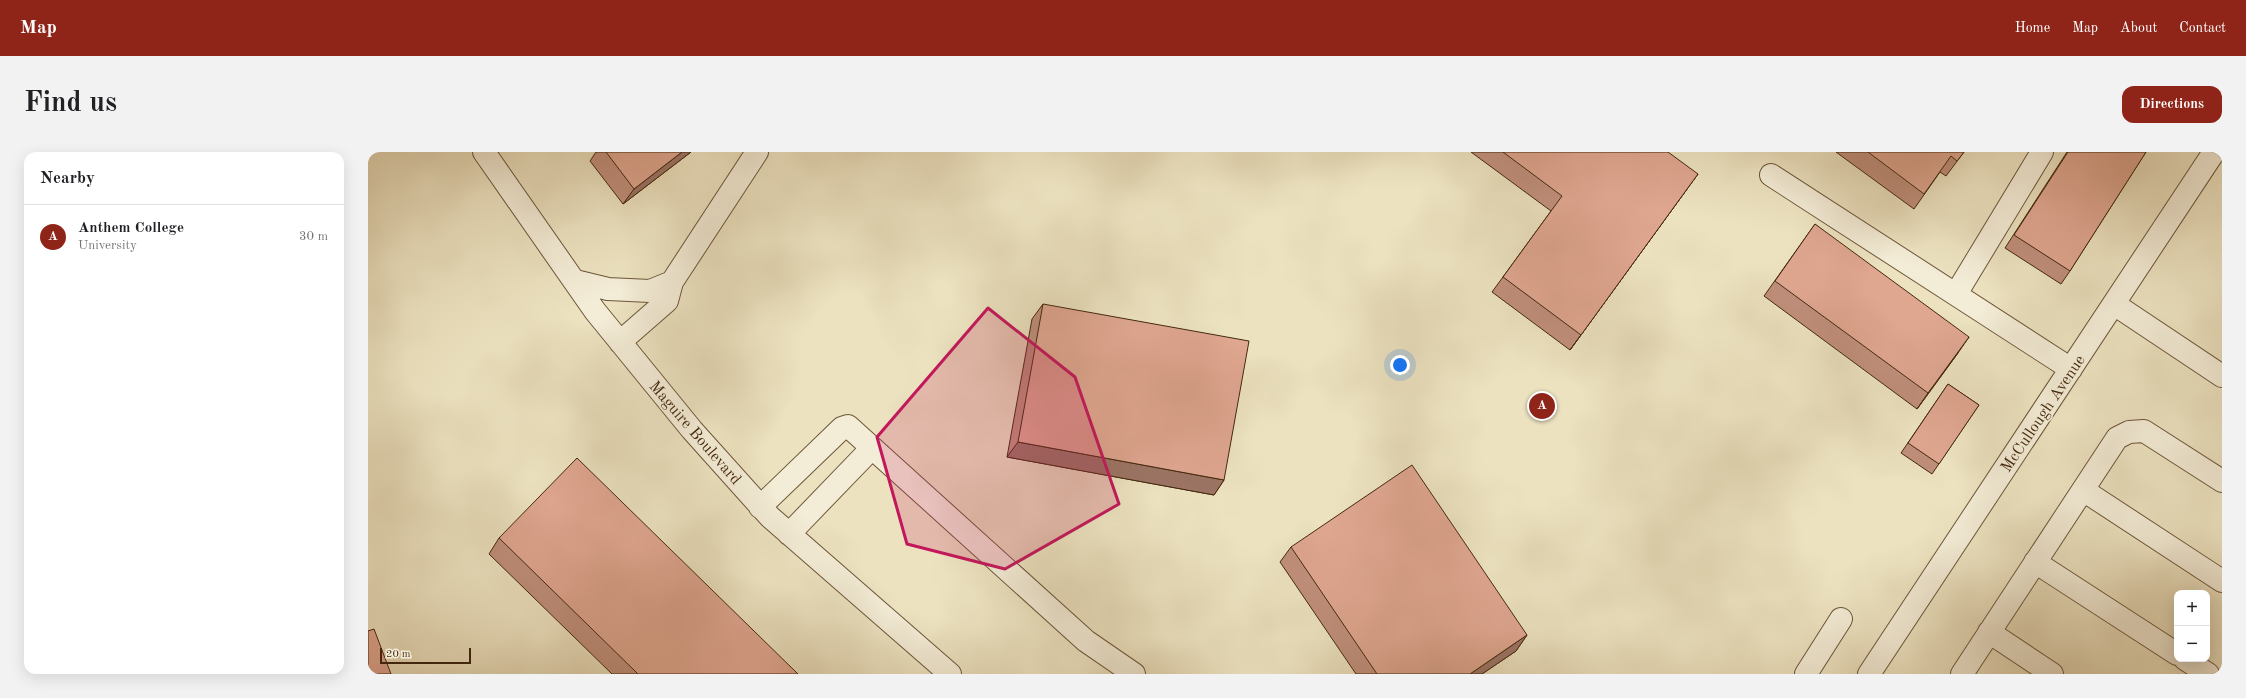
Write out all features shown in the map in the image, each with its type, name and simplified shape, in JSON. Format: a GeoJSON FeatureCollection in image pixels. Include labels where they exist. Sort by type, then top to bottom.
{"type":"FeatureCollection","features":[{"type":"Feature","properties":{"kind":"street","name":"Maguire Boulevard"},"geometry":{"type":"LineString","coordinates":[[484,152],[595,311],[692,430],[760,506],[789,534],[950,674]]}},
{"type":"Feature","properties":{"kind":"street"},"geometry":{"type":"LineString","coordinates":[[620,342],[667,301],[672,282],[757,152]]}},
{"type":"Feature","properties":{"kind":"street"},"geometry":{"type":"LineString","coordinates":[[1956,294],[2042,152]]}},
{"type":"Feature","properties":{"kind":"street","name":"McCullough Avenue"},"geometry":{"type":"LineString","coordinates":[[1869,674],[2214,152]]}},
{"type":"Feature","properties":{"kind":"street"},"geometry":{"type":"LineString","coordinates":[[1771,175],[2071,369]]}},
{"type":"Feature","properties":{"kind":"street"},"geometry":{"type":"LineString","coordinates":[[575,281],[608,289],[650,291],[672,282]]}},
{"type":"Feature","properties":{"kind":"street"},"geometry":{"type":"LineString","coordinates":[[2114,304],[2222,376]]}},
{"type":"Feature","properties":{"kind":"street"},"geometry":{"type":"LineString","coordinates":[[760,506],[842,428],[848,426],[871,449],[1086,641],[1134,674]]}},
{"type":"Feature","properties":{"kind":"street"},"geometry":{"type":"LineString","coordinates":[[1962,674],[2113,442],[2123,434],[2136,430],[2149,433],[2222,481]]}},
{"type":"Feature","properties":{"kind":"street"},"geometry":{"type":"LineString","coordinates":[[789,534],[871,449]]}},
{"type":"Feature","properties":{"kind":"street"},"geometry":{"type":"LineString","coordinates":[[2083,490],[2222,581]]}},
{"type":"Feature","properties":{"kind":"street"},"geometry":{"type":"LineString","coordinates":[[2036,562],[2174,652]]}},
{"type":"Feature","properties":{"kind":"street"},"geometry":{"type":"LineString","coordinates":[[1806,674],[1841,619]]}},
{"type":"Feature","properties":{"kind":"street"},"geometry":{"type":"LineString","coordinates":[[1989,632],[2052,674]]}},
{"type":"Feature","properties":{"kind":"street"},"geometry":{"type":"LineString","coordinates":[[2190,662],[2208,674]]}},
{"type":"Feature","properties":{"kind":"highlighted area"},"geometry":{"type":"Polygon","coordinates":[[[988,308],[1075,377],[1119,504],[1005,569],[907,544],[877,437],[988,308]]]}},
{"type":"Feature","properties":{"kind":"building"},"geometry":{"type":"Polygon","coordinates":[[[606,152],[682,152],[634,189],[606,152]]]}},
{"type":"Feature","properties":{"kind":"building"},"geometry":{"type":"Polygon","coordinates":[[[1503,152],[1668,152],[1698,174],[1581,335],[1503,277],[1562,196],[1503,152]]]}},
{"type":"Feature","properties":{"kind":"building"},"geometry":{"type":"Polygon","coordinates":[[[1868,152],[1964,152],[1957,161],[1951,156],[1924,194],[1868,152]]]}},
{"type":"Feature","properties":{"kind":"building"},"geometry":{"type":"Polygon","coordinates":[[[2068,152],[2146,152],[2070,271],[2014,235],[2068,152]]]}},
{"type":"Feature","properties":{"kind":"building"},"geometry":{"type":"Polygon","coordinates":[[[1815,224],[1969,337],[1928,393],[1775,281],[1815,224]]]}},
{"type":"Feature","properties":{"kind":"building"},"geometry":{"type":"Polygon","coordinates":[[[1043,304],[1249,341],[1224,480],[1018,442],[1043,304]]]}},
{"type":"Feature","properties":{"kind":"building"},"geometry":{"type":"Polygon","coordinates":[[[1948,384],[1979,405],[1939,464],[1908,443],[1948,384]]]}},
{"type":"Feature","properties":{"kind":"building"},"geometry":{"type":"Polygon","coordinates":[[[577,458],[798,674],[638,674],[499,538],[577,458]]]}},
{"type":"Feature","properties":{"kind":"building"},"geometry":{"type":"Polygon","coordinates":[[[1412,465],[1527,635],[1470,674],[1377,674],[1291,547],[1412,465]]]}},
{"type":"Feature","properties":{"kind":"building"},"geometry":{"type":"Polygon","coordinates":[[[374,629],[391,674],[368,674],[368,631],[374,629]]]}},
{"type":"Feature","properties":{"kind":"place","name":"Anthem College"},"geometry":{"type":"Point","coordinates":[1542,406]}}]}
